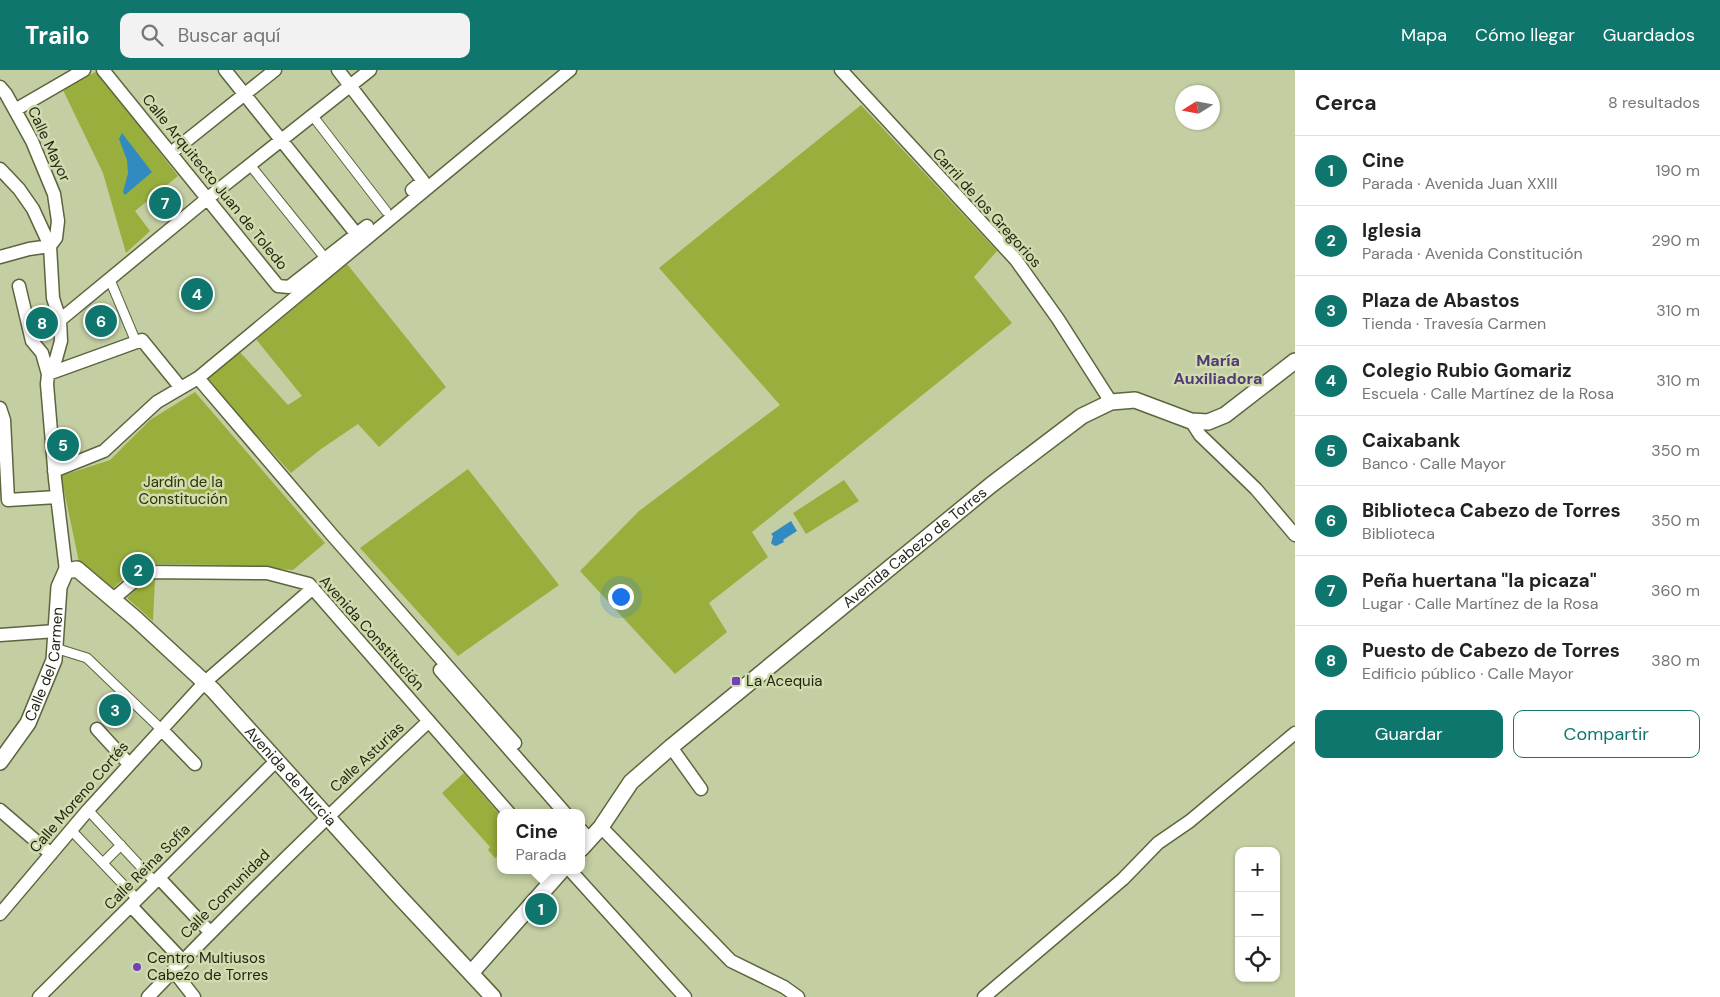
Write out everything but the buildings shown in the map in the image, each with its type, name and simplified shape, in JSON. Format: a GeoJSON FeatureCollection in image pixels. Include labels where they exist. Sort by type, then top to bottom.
{"type":"FeatureCollection","features":[{"type":"Feature","properties":{"kind":"street"},"geometry":{"type":"LineString","coordinates":[[15,110],[84,70]]}},
{"type":"Feature","properties":{"kind":"street","name":"Calle Arquitecto Juan de Toledo"},"geometry":{"type":"LineString","coordinates":[[103,70],[278,286],[289,287],[325,258],[359,238]]}},
{"type":"Feature","properties":{"kind":"street"},"geometry":{"type":"LineString","coordinates":[[225,70],[359,238]]}},
{"type":"Feature","properties":{"kind":"street"},"geometry":{"type":"LineString","coordinates":[[171,153],[275,70]]}},
{"type":"Feature","properties":{"kind":"street"},"geometry":{"type":"LineString","coordinates":[[338,70],[423,180],[386,211],[359,238]]}},
{"type":"Feature","properties":{"kind":"street"},"geometry":{"type":"LineString","coordinates":[[60,320],[208,198],[370,70]]}},
{"type":"Feature","properties":{"kind":"street"},"geometry":{"type":"LineString","coordinates":[[54,471],[104,451],[157,402],[198,378],[359,238],[570,70]]}},
{"type":"Feature","properties":{"kind":"street","name":"Carril de los Gregorios"},"geometry":{"type":"LineString","coordinates":[[842,70],[1016,260],[1058,319],[1111,402]]}},
{"type":"Feature","properties":{"kind":"street","name":"Calle Mayor"},"geometry":{"type":"LineString","coordinates":[[0,88],[6,94],[32,141],[54,194],[58,221],[56,238],[50,246],[53,298],[60,320],[61,341],[56,358],[48,374],[47,384],[57,497],[72,570]]}},
{"type":"Feature","properties":{"kind":"street"},"geometry":{"type":"LineString","coordinates":[[312,115],[386,211]]}},
{"type":"Feature","properties":{"kind":"street"},"geometry":{"type":"LineString","coordinates":[[250,165],[325,258]]}},
{"type":"Feature","properties":{"kind":"street"},"geometry":{"type":"LineString","coordinates":[[0,169],[19,189],[33,209],[50,246],[29,249],[0,257]]}},
{"type":"Feature","properties":{"kind":"street"},"geometry":{"type":"LineString","coordinates":[[110,280],[136,342]]}},
{"type":"Feature","properties":{"kind":"street"},"geometry":{"type":"LineString","coordinates":[[19,286],[32,342],[42,353],[48,374],[142,340],[181,388]]}},
{"type":"Feature","properties":{"kind":"street","name":"Avenida Cabezo de Torres"},"geometry":{"type":"LineString","coordinates":[[585,838],[601,827],[631,782],[671,746],[991,485],[1082,416],[1111,402],[1135,400],[1192,421],[1208,422],[1225,416],[1295,361]]}},
{"type":"Feature","properties":{"kind":"street"},"geometry":{"type":"LineString","coordinates":[[198,378],[333,536],[515,743]]}},
{"type":"Feature","properties":{"kind":"street"},"geometry":{"type":"LineString","coordinates":[[0,408],[4,420],[8,500],[57,497]]}},
{"type":"Feature","properties":{"kind":"street"},"geometry":{"type":"LineString","coordinates":[[1192,421],[1200,435],[1256,489],[1295,535]]}},
{"type":"Feature","properties":{"kind":"street"},"geometry":{"type":"LineString","coordinates":[[346,563],[561,809]]}},
{"type":"Feature","properties":{"kind":"street","name":"Avenida de Murcia"},"geometry":{"type":"LineString","coordinates":[[72,570],[113,599],[205,682],[493,997]]}},
{"type":"Feature","properties":{"kind":"street","name":"Calle del Carmen"},"geometry":{"type":"LineString","coordinates":[[0,762],[28,723],[54,660],[59,587],[72,570]]}},
{"type":"Feature","properties":{"kind":"street","name":"Avenida Constitución"},"geometry":{"type":"LineString","coordinates":[[113,599],[145,572],[267,573],[309,584],[506,809]]}},
{"type":"Feature","properties":{"kind":"street","name":"Calle Moreno Cortés"},"geometry":{"type":"LineString","coordinates":[[0,914],[88,810],[205,682],[313,588]]}},
{"type":"Feature","properties":{"kind":"street"},"geometry":{"type":"LineString","coordinates":[[0,635],[56,631]]}},
{"type":"Feature","properties":{"kind":"street"},"geometry":{"type":"LineString","coordinates":[[55,648],[87,658],[195,764]]}},
{"type":"Feature","properties":{"kind":"street","name":"Calle Asturias"},"geometry":{"type":"LineString","coordinates":[[327,816],[429,721]]}},
{"type":"Feature","properties":{"kind":"street"},"geometry":{"type":"LineString","coordinates":[[97,729],[129,764]]}},
{"type":"Feature","properties":{"kind":"street"},"geometry":{"type":"LineString","coordinates":[[984,997],[1122,879],[1158,843],[1190,820],[1295,733]]}},
{"type":"Feature","properties":{"kind":"street"},"geometry":{"type":"LineString","coordinates":[[671,746],[701,788]]}},
{"type":"Feature","properties":{"kind":"street","name":"Calle Reina Sofía"},"geometry":{"type":"LineString","coordinates":[[39,997],[141,899],[157,880],[277,760]]}},
{"type":"Feature","properties":{"kind":"street"},"geometry":{"type":"LineString","coordinates":[[0,810],[51,854]]}},
{"type":"Feature","properties":{"kind":"street"},"geometry":{"type":"LineString","coordinates":[[88,810],[210,932]]}},
{"type":"Feature","properties":{"kind":"street","name":"Calle Comunidad"},"geometry":{"type":"LineString","coordinates":[[148,997],[183,961],[193,944],[210,932],[327,816]]}},
{"type":"Feature","properties":{"kind":"street"},"geometry":{"type":"LineString","coordinates":[[601,827],[731,961],[784,987],[798,997]]}},
{"type":"Feature","properties":{"kind":"street"},"geometry":{"type":"LineString","coordinates":[[71,830],[141,899],[183,961]]}},
{"type":"Feature","properties":{"kind":"street"},"geometry":{"type":"LineString","coordinates":[[103,863],[121,845]]}},
{"type":"Feature","properties":{"kind":"street"},"geometry":{"type":"LineString","coordinates":[[471,972],[560,874]]}},
{"type":"Feature","properties":{"kind":"street"},"geometry":{"type":"LineString","coordinates":[[566,874],[685,997]]}},
{"type":"Feature","properties":{"kind":"street"},"geometry":{"type":"LineString","coordinates":[[173,970],[194,997]]}},
{"type":"Feature","properties":{"kind":"street"},"geometry":{"type":"LineString","coordinates":[[774,997],[784,987]]}},
{"type":"Feature","properties":{"kind":"green space"},"geometry":{"type":"Polygon","coordinates":[[[97,71],[178,176],[135,211],[150,231],[126,253],[103,173],[63,90],[97,71]]]}},
{"type":"Feature","properties":{"kind":"green space"},"geometry":{"type":"Polygon","coordinates":[[[861,105],[997,251],[974,277],[1012,323],[752,532],[768,557],[709,603],[727,632],[675,674],[580,571],[639,511],[780,405],[659,268],[861,105]]]}},
{"type":"Feature","properties":{"kind":"green space"},"geometry":{"type":"Polygon","coordinates":[[[347,264],[446,387],[379,447],[358,424],[321,449],[291,473],[206,380],[238,350],[288,405],[302,396],[255,338],[347,264]]]}},
{"type":"Feature","properties":{"kind":"green space","name":"Jardín de la Constitución"},"geometry":{"type":"Polygon","coordinates":[[[195,392],[325,543],[293,570],[221,565],[141,564],[111,590],[79,562],[61,476],[110,460],[150,420],[195,392]]]}},
{"type":"Feature","properties":{"kind":"green space"},"geometry":{"type":"Polygon","coordinates":[[[468,469],[559,585],[458,656],[360,548],[468,469]]]}},
{"type":"Feature","properties":{"kind":"green space"},"geometry":{"type":"Polygon","coordinates":[[[844,480],[859,501],[806,534],[793,513],[844,480]]]}},
{"type":"Feature","properties":{"kind":"green space"},"geometry":{"type":"Polygon","coordinates":[[[146,579],[155,579],[153,621],[127,598],[146,579]]]}},
{"type":"Feature","properties":{"kind":"green space"},"geometry":{"type":"Polygon","coordinates":[[[464,773],[497,811],[497,857],[495,858],[488,850],[490,847],[442,793],[464,773]]]}},
{"type":"Feature","properties":{"kind":"water"},"geometry":{"type":"Polygon","coordinates":[[[122,133],[152,172],[125,195],[123,192],[128,173],[127,160],[119,139],[122,133]]]}},
{"type":"Feature","properties":{"kind":"water"},"geometry":{"type":"Polygon","coordinates":[[[791,521],[797,531],[783,540],[784,542],[776,546],[773,545],[771,543],[773,536],[771,534],[791,521]]]}},
{"type":"Feature","properties":{"kind":"place","name":"Peña huertana \"la picaza\""},"geometry":{"type":"Point","coordinates":[165,203]}},
{"type":"Feature","properties":{"kind":"place","name":"Colegio Rubio Gomariz"},"geometry":{"type":"Point","coordinates":[197,294]}},
{"type":"Feature","properties":{"kind":"place","name":"Biblioteca Cabezo de Torres"},"geometry":{"type":"Point","coordinates":[101,321]}},
{"type":"Feature","properties":{"kind":"place","name":"Puesto de Cabezo de Torres"},"geometry":{"type":"Point","coordinates":[42,323]}},
{"type":"Feature","properties":{"kind":"place","name":"Caixabank"},"geometry":{"type":"Point","coordinates":[63,445]}},
{"type":"Feature","properties":{"kind":"place","name":"Iglesia"},"geometry":{"type":"Point","coordinates":[138,570]}},
{"type":"Feature","properties":{"kind":"place","name":"La Acequia"},"geometry":{"type":"Point","coordinates":[736,681]}},
{"type":"Feature","properties":{"kind":"place","name":"Plaza de Abastos"},"geometry":{"type":"Point","coordinates":[115,710]}},
{"type":"Feature","properties":{"kind":"place","name":"Cine"},"geometry":{"type":"Point","coordinates":[541,909]}},
{"type":"Feature","properties":{"kind":"place","name":"Centro Multiusos Cabezo de Torres"},"geometry":{"type":"Point","coordinates":[137,967]}},
{"type":"Feature","properties":{"kind":"district","name":"María Auxiliadora"},"geometry":{"type":"Point","coordinates":[1218,369]}}]}
